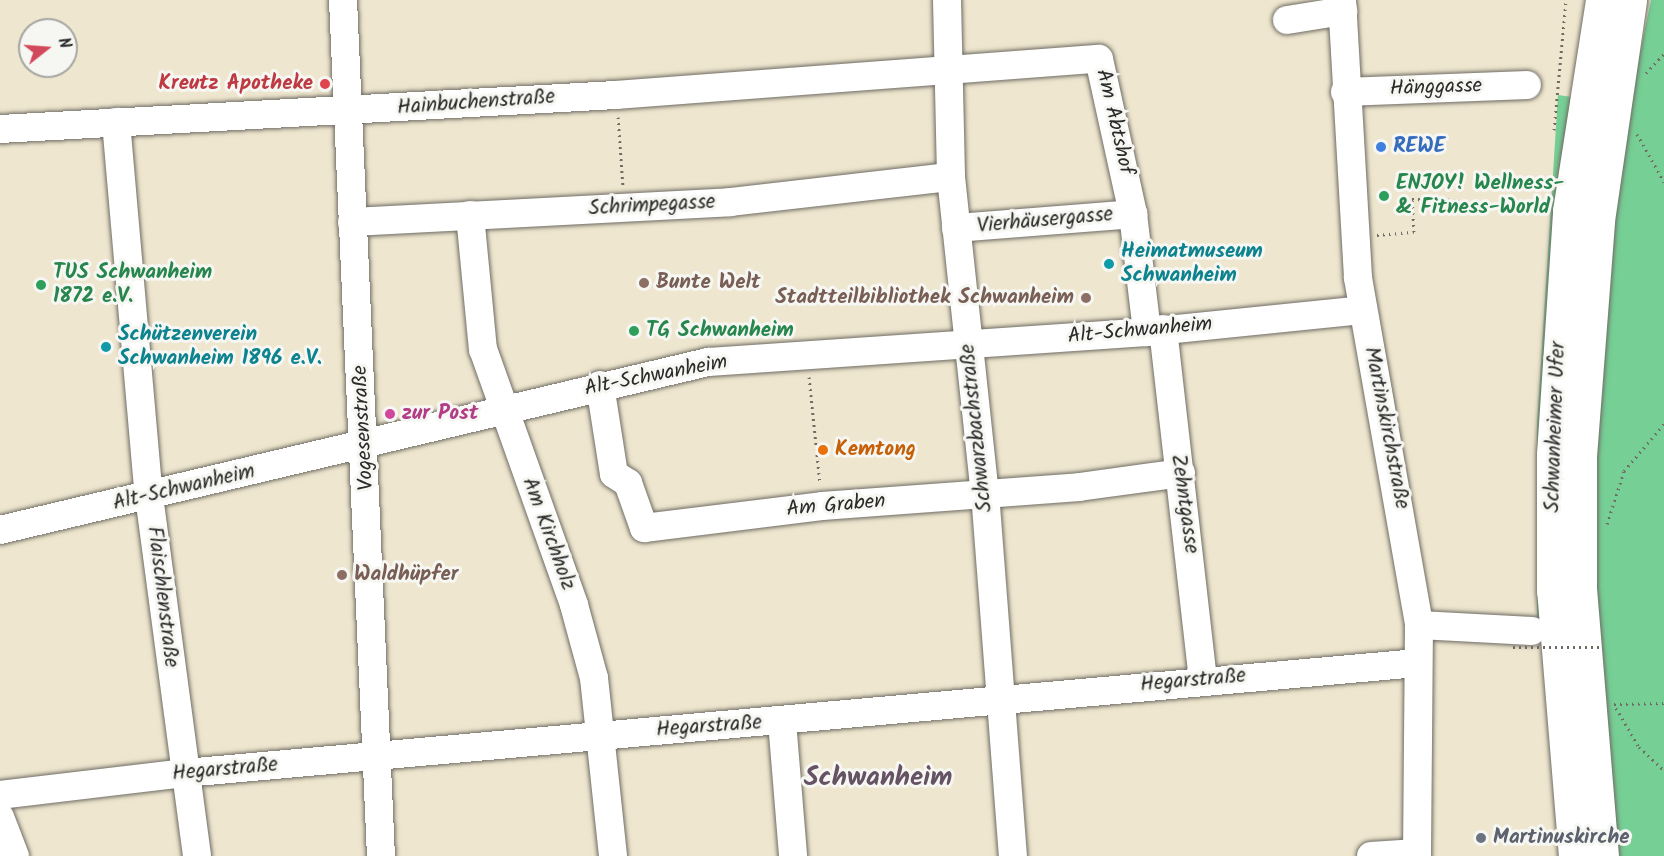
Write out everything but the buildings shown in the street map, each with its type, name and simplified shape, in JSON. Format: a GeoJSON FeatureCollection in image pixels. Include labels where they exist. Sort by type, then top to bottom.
{"type":"FeatureCollection","features":[{"type":"Feature","properties":{"kind":"main road","name":"Schwanheimer Ufer"},"geometry":{"type":"LineString","coordinates":[[1575,856],[1556,636],[1553,454],[1569,211],[1602,0]]}},
{"type":"Feature","properties":{"kind":"main road","name":"Schwanheimer Ufer"},"geometry":{"type":"LineString","coordinates":[[1602,856],[1582,624],[1580,456],[1598,220],[1630,0]]}},
{"type":"Feature","properties":{"kind":"street","name":"Vogesenstraße"},"geometry":{"type":"LineString","coordinates":[[343,0],[352,222],[366,447],[381,856]]}},
{"type":"Feature","properties":{"kind":"street","name":"Schwarzbachstraße"},"geometry":{"type":"LineString","coordinates":[[947,0],[952,68],[951,177],[985,493],[1013,856]]}},
{"type":"Feature","properties":{"kind":"street"},"geometry":{"type":"LineString","coordinates":[[1287,20],[1343,6]]}},
{"type":"Feature","properties":{"kind":"street","name":"Martinskirchstraße"},"geometry":{"type":"LineString","coordinates":[[1343,6],[1345,92],[1354,237],[1363,310],[1419,625],[1417,854]]}},
{"type":"Feature","properties":{"kind":"street","name":"Am Abtshof"},"geometry":{"type":"LineString","coordinates":[[952,68],[1099,59],[1133,214],[1155,330]]}},
{"type":"Feature","properties":{"kind":"street","name":"Hainbuchenstraße"},"geometry":{"type":"LineString","coordinates":[[0,129],[347,112],[952,68]]}},
{"type":"Feature","properties":{"kind":"street","name":"Hänggasse"},"geometry":{"type":"LineString","coordinates":[[1345,92],[1527,85]]}},
{"type":"Feature","properties":{"kind":"street","name":"Flaischlenstraße"},"geometry":{"type":"LineString","coordinates":[[116,122],[149,496],[197,856]]}},
{"type":"Feature","properties":{"kind":"street","name":"Schrimpegasse"},"geometry":{"type":"LineString","coordinates":[[352,222],[625,209],[951,177]]}},
{"type":"Feature","properties":{"kind":"street","name":"Vierhäusergasse"},"geometry":{"type":"LineString","coordinates":[[956,228],[1133,214]]}},
{"type":"Feature","properties":{"kind":"street","name":"Am Kirchholz"},"geometry":{"type":"LineString","coordinates":[[470,215],[477,324],[504,412],[574,605],[594,678],[613,856]]}},
{"type":"Feature","properties":{"kind":"street","name":"Alt-Schwanheim"},"geometry":{"type":"LineString","coordinates":[[0,530],[366,447],[600,385],[708,362],[968,345],[1363,310]]}},
{"type":"Feature","properties":{"kind":"street","name":"Zehntgasse"},"geometry":{"type":"LineString","coordinates":[[1155,330],[1180,473],[1203,679]]}},
{"type":"Feature","properties":{"kind":"street","name":"Am Graben"},"geometry":{"type":"LineString","coordinates":[[600,385],[614,474],[628,483],[645,528],[822,506],[985,493],[1180,473]]}},
{"type":"Feature","properties":{"kind":"street"},"geometry":{"type":"LineString","coordinates":[[1419,625],[1522,639]]}},
{"type":"Feature","properties":{"kind":"street","name":"Hegarstraße"},"geometry":{"type":"LineString","coordinates":[[0,795],[185,773],[782,721],[1203,679],[1418,663]]}},
{"type":"Feature","properties":{"kind":"street"},"geometry":{"type":"LineString","coordinates":[[782,721],[793,856]]}},
{"type":"Feature","properties":{"kind":"street"},"geometry":{"type":"LineString","coordinates":[[0,817],[15,856]]}},
{"type":"Feature","properties":{"kind":"street"},"geometry":{"type":"LineString","coordinates":[[1371,856],[1417,854]]}},
{"type":"Feature","properties":{"kind":"path"},"geometry":{"type":"LineString","coordinates":[[1642,82],[1664,54]]}},
{"type":"Feature","properties":{"kind":"path"},"geometry":{"type":"LineString","coordinates":[[616,94],[625,209]]}},
{"type":"Feature","properties":{"kind":"path"},"geometry":{"type":"LineString","coordinates":[[1636,128],[1664,182]]}},
{"type":"Feature","properties":{"kind":"path"},"geometry":{"type":"LineString","coordinates":[[1354,237],[1414,232],[1412,199],[1456,200],[1467,209]]}},
{"type":"Feature","properties":{"kind":"path"},"geometry":{"type":"LineString","coordinates":[[807,355],[822,506]]}},
{"type":"Feature","properties":{"kind":"path"},"geometry":{"type":"LineString","coordinates":[[1605,531],[1624,471],[1664,424]]}},
{"type":"Feature","properties":{"kind":"path"},"geometry":{"type":"LineString","coordinates":[[1522,639],[1599,647]]}},
{"type":"Feature","properties":{"kind":"path"},"geometry":{"type":"LineString","coordinates":[[1664,703],[1614,704],[1639,747],[1664,770]]}},
{"type":"Feature","properties":{"kind":"green space"},"geometry":{"type":"Polygon","coordinates":[[[1651,0],[1664,0],[1664,856],[1614,856],[1587,455],[1604,224],[1651,0]]]}},
{"type":"Feature","properties":{"kind":"green space"},"geometry":{"type":"Polygon","coordinates":[[[1558,95],[1572,97],[1537,640],[1537,425],[1558,95]]]}},
{"type":"Feature","properties":{"kind":"place","name":"Kreutz Apotheke"},"geometry":{"type":"Point","coordinates":[325,84]}},
{"type":"Feature","properties":{"kind":"place","name":"REWE"},"geometry":{"type":"Point","coordinates":[1381,147]}},
{"type":"Feature","properties":{"kind":"place","name":"ENJOY! Wellness- & Fitness-World"},"geometry":{"type":"Point","coordinates":[1384,196]}},
{"type":"Feature","properties":{"kind":"place","name":"Heimatmuseum Schwanheim"},"geometry":{"type":"Point","coordinates":[1109,264]}},
{"type":"Feature","properties":{"kind":"place","name":"Bunte Welt"},"geometry":{"type":"Point","coordinates":[644,283]}},
{"type":"Feature","properties":{"kind":"place","name":"TUS Schwanheim 1872 e.V."},"geometry":{"type":"Point","coordinates":[41,285]}},
{"type":"Feature","properties":{"kind":"place","name":"Stadtteilbibliothek Schwanheim"},"geometry":{"type":"Point","coordinates":[1086,298]}},
{"type":"Feature","properties":{"kind":"place","name":"TG Schwanheim"},"geometry":{"type":"Point","coordinates":[634,331]}},
{"type":"Feature","properties":{"kind":"place","name":"Schützenverein Schwanheim 1896 e.V."},"geometry":{"type":"Point","coordinates":[106,347]}},
{"type":"Feature","properties":{"kind":"place","name":"zur Post"},"geometry":{"type":"Point","coordinates":[390,414]}},
{"type":"Feature","properties":{"kind":"place","name":"Kemtong"},"geometry":{"type":"Point","coordinates":[823,450]}},
{"type":"Feature","properties":{"kind":"place","name":"Waldhüpfer"},"geometry":{"type":"Point","coordinates":[342,575]}},
{"type":"Feature","properties":{"kind":"place","name":"Martinuskirche"},"geometry":{"type":"Point","coordinates":[1481,838]}},
{"type":"Feature","properties":{"kind":"district","name":"Schwanheim"},"geometry":{"type":"Point","coordinates":[878,778]}}]}
